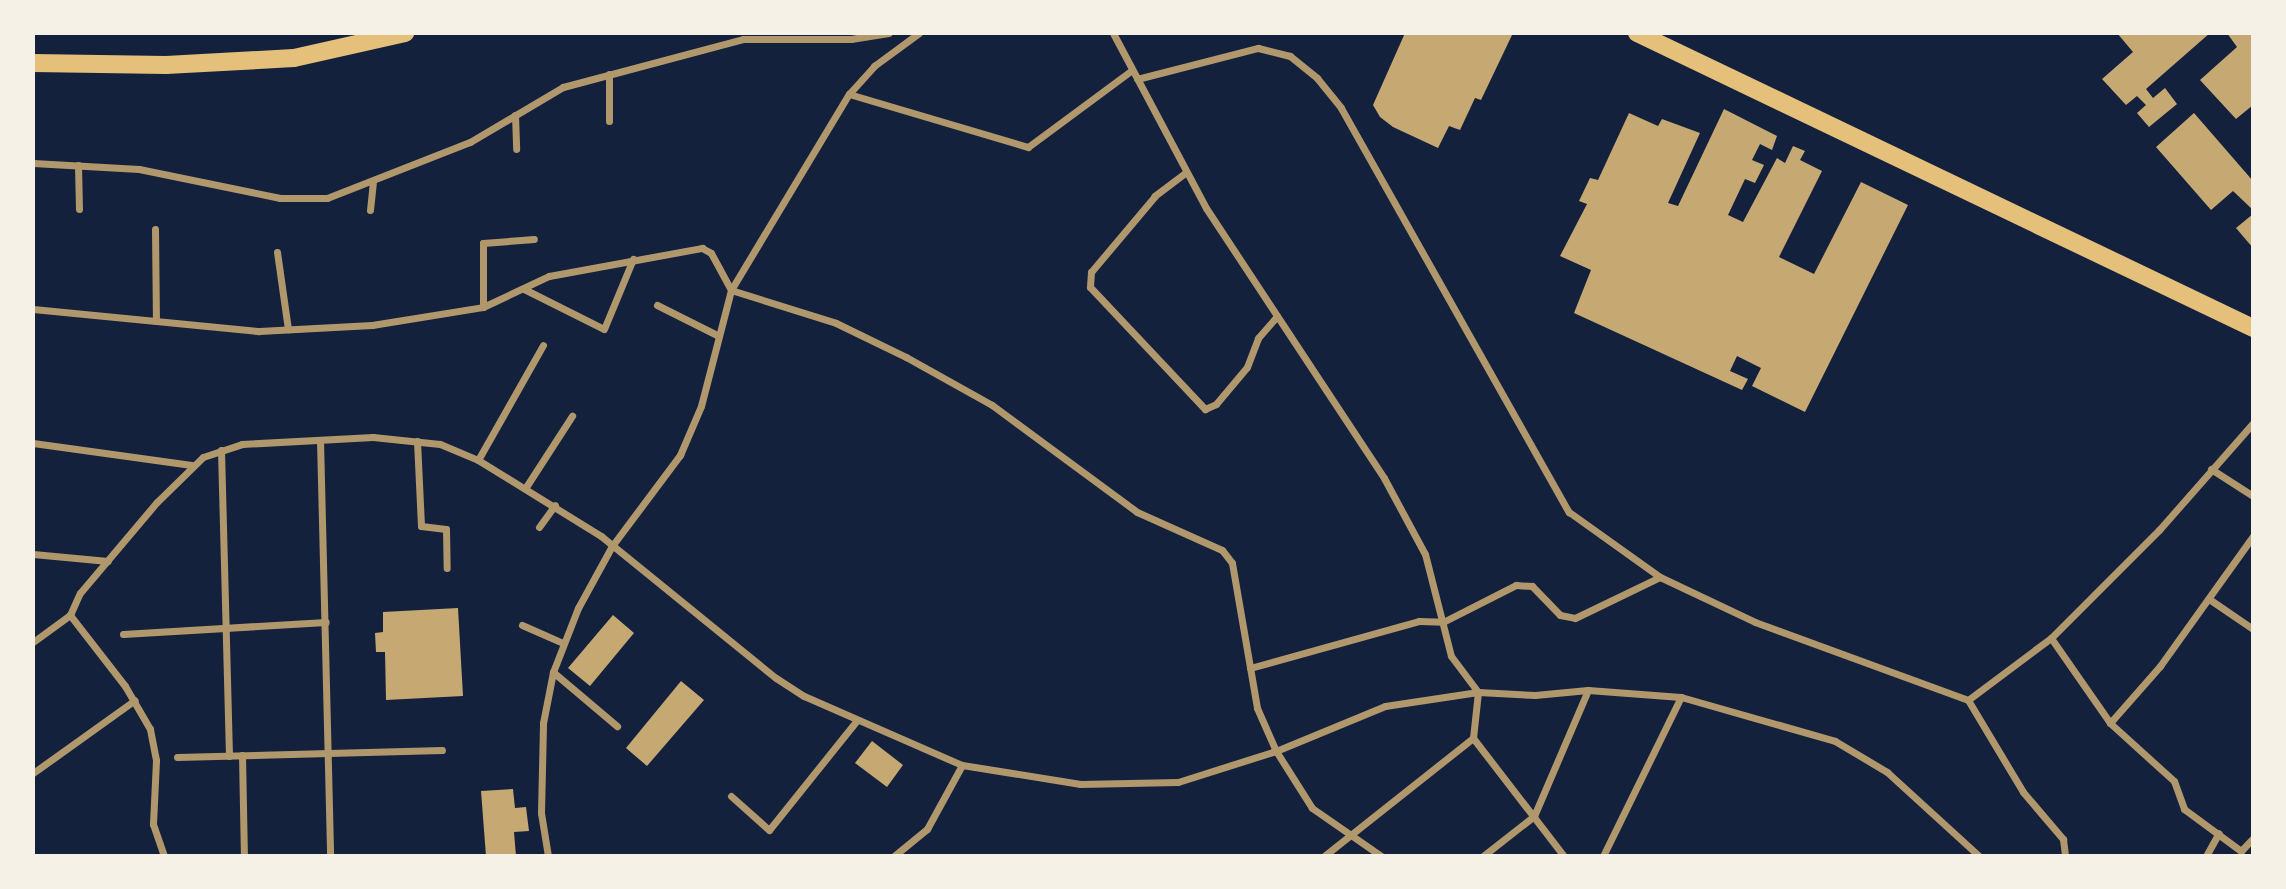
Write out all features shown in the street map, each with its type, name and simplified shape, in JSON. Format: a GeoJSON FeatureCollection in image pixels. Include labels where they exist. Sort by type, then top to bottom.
{"type":"FeatureCollection","features":[{"type":"Feature","properties":{"kind":"main road"},"geometry":{"type":"LineString","coordinates":[[33,63],[166,65],[294,58],[405,33]]}},
{"type":"Feature","properties":{"kind":"main road"},"geometry":{"type":"LineString","coordinates":[[1637,33],[2253,328]]}},
{"type":"Feature","properties":{"kind":"street"},"geometry":{"type":"LineString","coordinates":[[33,163],[139,169],[280,198],[327,198],[373,183],[470,142],[563,87],[743,39],[851,39],[889,33]]}},
{"type":"Feature","properties":{"kind":"street"},"geometry":{"type":"LineString","coordinates":[[548,856],[540,766],[554,672],[563,643],[612,546],[680,455],[701,406],[731,290],[849,94],[874,66],[919,33]]}},
{"type":"Feature","properties":{"kind":"street"},"geometry":{"type":"LineString","coordinates":[[1114,33],[1185,173],[1384,478],[1425,554],[1451,656],[1478,692],[1474,738],[1564,856]]}},
{"type":"Feature","properties":{"kind":"street"},"geometry":{"type":"LineString","coordinates":[[1137,79],[1258,48],[1290,56],[1317,78],[1341,108],[1569,512],[1660,578],[1755,622],[1968,700],[2023,792],[2063,839],[2065,856]]}},
{"type":"Feature","properties":{"kind":"street"},"geometry":{"type":"LineString","coordinates":[[849,94],[1028,147],[1132,70]]}},
{"type":"Feature","properties":{"kind":"street"},"geometry":{"type":"LineString","coordinates":[[609,74],[609,121]]}},
{"type":"Feature","properties":{"kind":"street"},"geometry":{"type":"LineString","coordinates":[[515,115],[516,149]]}},
{"type":"Feature","properties":{"kind":"street"},"geometry":{"type":"LineString","coordinates":[[78,165],[79,209]]}},
{"type":"Feature","properties":{"kind":"street"},"geometry":{"type":"LineString","coordinates":[[1185,173],[1155,196],[1091,272],[1090,287],[1205,409],[1216,404],[1247,367],[1258,338],[1277,316]]}},
{"type":"Feature","properties":{"kind":"street"},"geometry":{"type":"LineString","coordinates":[[370,210],[373,183]]}},
{"type":"Feature","properties":{"kind":"street"},"geometry":{"type":"LineString","coordinates":[[155,229],[156,321]]}},
{"type":"Feature","properties":{"kind":"street"},"geometry":{"type":"LineString","coordinates":[[482,307],[483,243],[534,239]]}},
{"type":"Feature","properties":{"kind":"street"},"geometry":{"type":"LineString","coordinates":[[33,309],[259,331],[424,320],[482,307],[550,276],[702,248],[711,253],[731,290],[836,323],[906,357],[992,405],[1137,512],[1222,550],[1232,563],[1257,708],[1276,751],[1311,808],[1381,856]]}},
{"type":"Feature","properties":{"kind":"street"},"geometry":{"type":"LineString","coordinates":[[276,253],[288,329]]}},
{"type":"Feature","properties":{"kind":"street"},"geometry":{"type":"LineString","coordinates":[[524,289],[604,329],[633,259]]}},
{"type":"Feature","properties":{"kind":"street"},"geometry":{"type":"LineString","coordinates":[[657,305],[718,335]]}},
{"type":"Feature","properties":{"kind":"street"},"geometry":{"type":"LineString","coordinates":[[478,460],[542,345]]}},
{"type":"Feature","properties":{"kind":"street"},"geometry":{"type":"LineString","coordinates":[[526,486],[572,416]]}},
{"type":"Feature","properties":{"kind":"street"},"geometry":{"type":"LineString","coordinates":[[1968,700],[2051,638],[2159,530],[2253,422]]}},
{"type":"Feature","properties":{"kind":"street"},"geometry":{"type":"LineString","coordinates":[[320,440],[330,856]]}},
{"type":"Feature","properties":{"kind":"street"},"geometry":{"type":"LineString","coordinates":[[33,642],[70,615],[80,593],[191,465],[221,450],[254,443],[320,440],[417,441],[440,444],[478,460],[555,505],[612,546],[776,678],[857,720],[962,765],[1067,782],[1125,785],[1178,782],[1276,751],[1385,706],[1478,692],[1535,695],[1588,690],[1681,697],[1835,741],[1887,772],[1979,856]]}},
{"type":"Feature","properties":{"kind":"street"},"geometry":{"type":"LineString","coordinates":[[417,441],[421,526],[446,529],[447,568]]}},
{"type":"Feature","properties":{"kind":"street"},"geometry":{"type":"LineString","coordinates":[[33,443],[191,465]]}},
{"type":"Feature","properties":{"kind":"street"},"geometry":{"type":"LineString","coordinates":[[221,450],[229,756]]}},
{"type":"Feature","properties":{"kind":"street"},"geometry":{"type":"LineString","coordinates":[[2211,469],[2253,496]]}},
{"type":"Feature","properties":{"kind":"street"},"geometry":{"type":"LineString","coordinates":[[540,527],[555,505]]}},
{"type":"Feature","properties":{"kind":"street"},"geometry":{"type":"LineString","coordinates":[[2110,723],[2209,599],[2253,536]]}},
{"type":"Feature","properties":{"kind":"street"},"geometry":{"type":"LineString","coordinates":[[33,554],[108,561]]}},
{"type":"Feature","properties":{"kind":"street"},"geometry":{"type":"LineString","coordinates":[[1250,668],[1419,621],[1443,622],[1516,585],[1532,586],[1560,615],[1574,618],[1660,578]]}},
{"type":"Feature","properties":{"kind":"street"},"geometry":{"type":"LineString","coordinates":[[2209,599],[2253,629]]}},
{"type":"Feature","properties":{"kind":"street"},"geometry":{"type":"LineString","coordinates":[[70,615],[135,700],[150,729],[156,760],[153,824],[164,856]]}},
{"type":"Feature","properties":{"kind":"street"},"geometry":{"type":"LineString","coordinates":[[123,634],[326,622]]}},
{"type":"Feature","properties":{"kind":"street"},"geometry":{"type":"LineString","coordinates":[[522,625],[563,643]]}},
{"type":"Feature","properties":{"kind":"street"},"geometry":{"type":"LineString","coordinates":[[2051,638],[2110,723],[2174,781],[2184,809],[2241,851],[2253,838]]}},
{"type":"Feature","properties":{"kind":"street"},"geometry":{"type":"LineString","coordinates":[[554,672],[617,726]]}},
{"type":"Feature","properties":{"kind":"street"},"geometry":{"type":"LineString","coordinates":[[1483,856],[1534,817],[1588,690]]}},
{"type":"Feature","properties":{"kind":"street"},"geometry":{"type":"LineString","coordinates":[[1603,856],[1681,697]]}},
{"type":"Feature","properties":{"kind":"street"},"geometry":{"type":"LineString","coordinates":[[33,773],[135,700]]}},
{"type":"Feature","properties":{"kind":"street"},"geometry":{"type":"LineString","coordinates":[[731,796],[769,830],[857,720]]}},
{"type":"Feature","properties":{"kind":"street"},"geometry":{"type":"LineString","coordinates":[[1324,856],[1474,738]]}},
{"type":"Feature","properties":{"kind":"street"},"geometry":{"type":"LineString","coordinates":[[177,757],[442,750]]}},
{"type":"Feature","properties":{"kind":"street"},"geometry":{"type":"LineString","coordinates":[[242,755],[244,856]]}},
{"type":"Feature","properties":{"kind":"street"},"geometry":{"type":"LineString","coordinates":[[894,856],[927,828],[962,765]]}},
{"type":"Feature","properties":{"kind":"street"},"geometry":{"type":"LineString","coordinates":[[2206,856],[2219,834]]}},
{"type":"Feature","properties":{"kind":"building"},"geometry":{"type":"Polygon","coordinates":[[[1405,33],[1513,33],[1481,100],[1475,98],[1460,130],[1449,126],[1438,148],[1393,127],[1380,117],[1373,105],[1405,33]]]}},
{"type":"Feature","properties":{"kind":"building"},"geometry":{"type":"Polygon","coordinates":[[[2117,33],[2210,33],[2146,89],[2153,98],[2165,88],[2177,104],[2149,127],[2137,113],[2146,105],[2137,96],[2126,105],[2102,79],[2133,52],[2117,33]]]}},
{"type":"Feature","properties":{"kind":"building"},"geometry":{"type":"Polygon","coordinates":[[[2227,33],[2253,33],[2253,105],[2236,119],[2200,80],[2237,47],[2227,33]]]}},
{"type":"Feature","properties":{"kind":"building"},"geometry":{"type":"Polygon","coordinates":[[[1724,109],[1777,136],[1772,150],[1760,144],[1752,160],[1764,165],[1755,183],[1745,179],[1728,215],[1743,222],[1777,158],[1785,163],[1793,146],[1805,151],[1800,160],[1822,171],[1779,257],[1814,274],[1861,182],[1908,205],[1805,412],[1752,386],[1761,368],[1737,356],[1730,371],[1748,379],[1742,390],[1574,313],[1591,270],[1560,256],[1587,204],[1579,201],[1590,178],[1598,180],[1629,113],[1658,126],[1662,119],[1700,133],[1668,203],[1678,206],[1724,109]]]}},
{"type":"Feature","properties":{"kind":"building"},"geometry":{"type":"Polygon","coordinates":[[[2194,113],[2253,181],[2253,210],[2233,191],[2211,210],[2156,147],[2194,113]]]}},
{"type":"Feature","properties":{"kind":"building"},"geometry":{"type":"Polygon","coordinates":[[[2253,214],[2253,248],[2236,228],[2253,214]]]}},
{"type":"Feature","properties":{"kind":"building"},"geometry":{"type":"Polygon","coordinates":[[[458,608],[463,696],[386,700],[385,652],[376,652],[375,633],[383,632],[383,612],[458,608]]]}},
{"type":"Feature","properties":{"kind":"building"},"geometry":{"type":"Polygon","coordinates":[[[613,615],[634,633],[590,686],[568,668],[613,615]]]}},
{"type":"Feature","properties":{"kind":"building"},"geometry":{"type":"Polygon","coordinates":[[[681,681],[704,700],[647,766],[626,748],[681,681]]]}},
{"type":"Feature","properties":{"kind":"building"},"geometry":{"type":"Polygon","coordinates":[[[872,741],[903,765],[887,787],[855,763],[872,741]]]}},
{"type":"Feature","properties":{"kind":"building"},"geometry":{"type":"Polygon","coordinates":[[[513,789],[515,808],[526,807],[529,831],[514,832],[516,856],[486,856],[481,791],[513,789]]]}}]}
